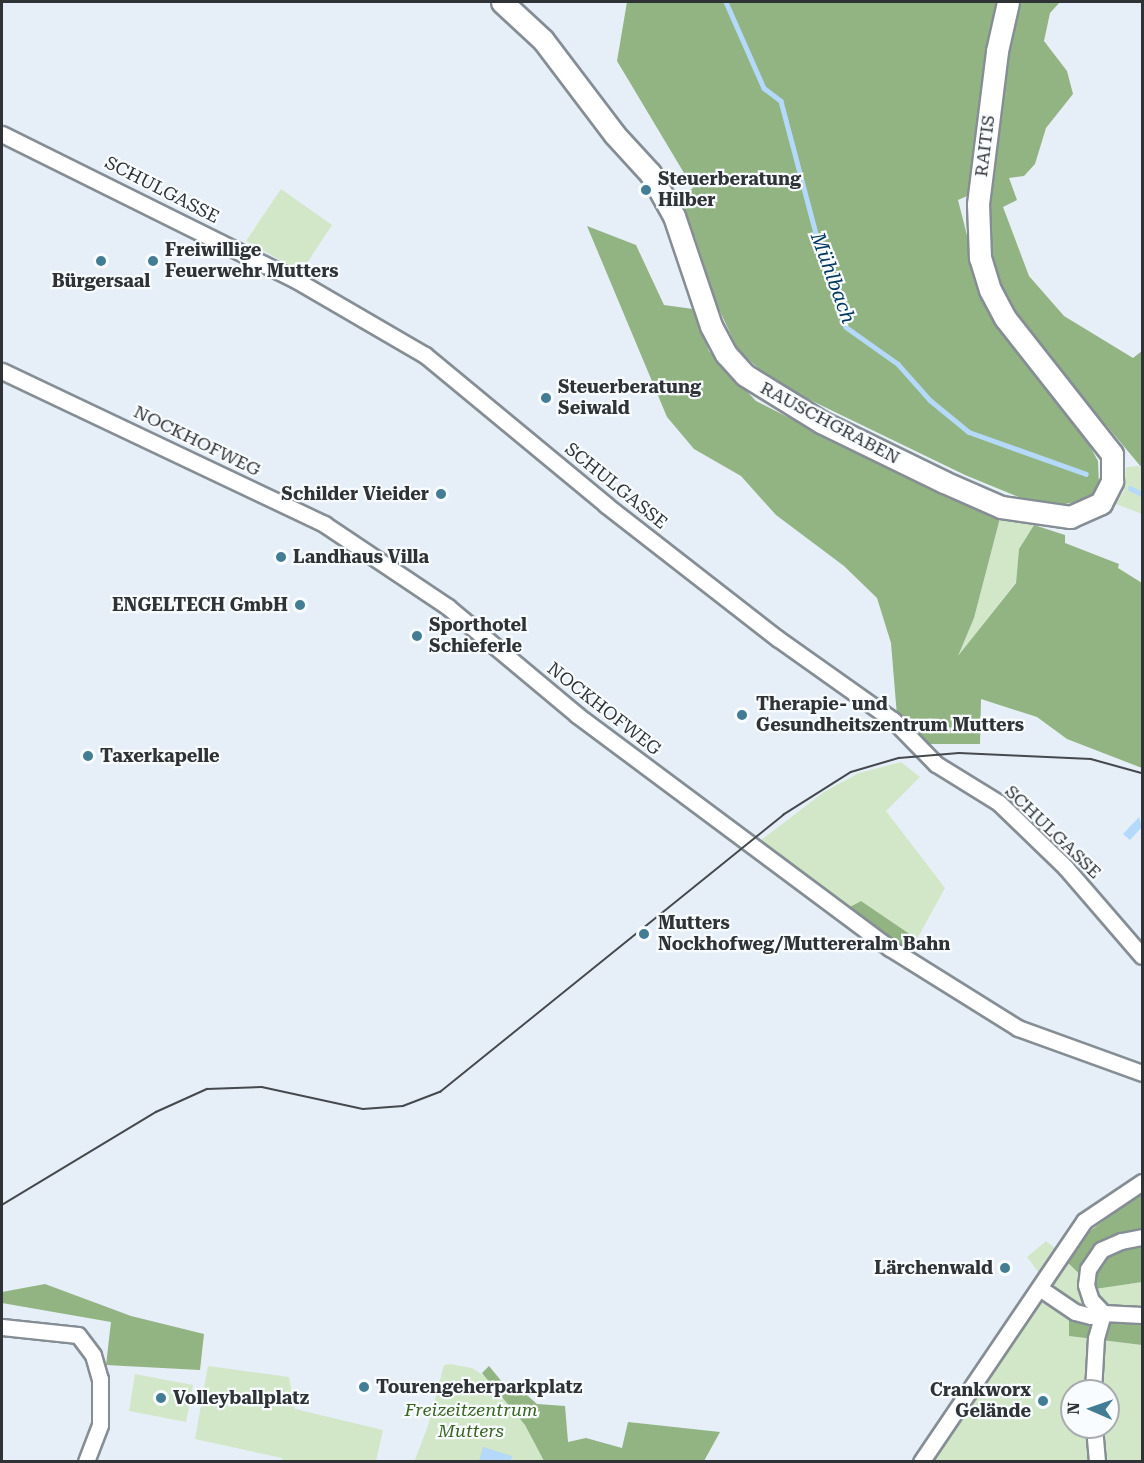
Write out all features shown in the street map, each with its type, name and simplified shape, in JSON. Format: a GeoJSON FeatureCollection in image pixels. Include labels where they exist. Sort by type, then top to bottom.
{"type":"FeatureCollection","features":[{"type":"Feature","properties":{"kind":"street","name":"RAUSCHGRABEN"},"geometry":{"type":"LineString","coordinates":[[502,2],[543,40],[615,135],[650,173],[674,216],[711,326],[726,354],[745,375],[821,422],[1001,507],[1060,517],[1091,510],[1109,487],[1112,454],[1034,358],[990,291]]}},
{"type":"Feature","properties":{"kind":"street","name":"RAITIS"},"geometry":{"type":"LineString","coordinates":[[990,291],[980,258],[978,204],[997,51],[1008,2]]}},
{"type":"Feature","properties":{"kind":"street","name":"SCHULGASSE"},"geometry":{"type":"LineString","coordinates":[[2,134],[296,280],[425,355],[611,508],[777,638],[893,720],[936,764],[999,803],[1066,868],[1143,956]]}},
{"type":"Feature","properties":{"kind":"street","name":"NOCKHOFWEG"},"geometry":{"type":"LineString","coordinates":[[2,371],[324,524],[448,607],[577,715],[890,948],[1018,1028],[1143,1073]]}},
{"type":"Feature","properties":{"kind":"street"},"geometry":{"type":"LineString","coordinates":[[921,1461],[1041,1289],[1084,1221],[1143,1182]]}},
{"type":"Feature","properties":{"kind":"street"},"geometry":{"type":"LineString","coordinates":[[1103,1313],[1091,1300],[1086,1285],[1091,1263],[1107,1246],[1143,1237]]}},
{"type":"Feature","properties":{"kind":"street"},"geometry":{"type":"LineString","coordinates":[[1041,1289],[1075,1312],[1091,1316],[1103,1313],[1143,1315]]}},
{"type":"Feature","properties":{"kind":"street"},"geometry":{"type":"LineString","coordinates":[[1093,1379],[1095,1338],[1103,1313]]}},
{"type":"Feature","properties":{"kind":"street"},"geometry":{"type":"LineString","coordinates":[[2,1327],[78,1335],[93,1355],[99,1379],[100,1425],[86,1461]]}},
{"type":"Feature","properties":{"kind":"street"},"geometry":{"type":"LineString","coordinates":[[1095,1439],[1096,1461]]}},
{"type":"Feature","properties":{"kind":"green space"},"geometry":{"type":"Polygon","coordinates":[[[627,2],[1060,2],[1050,13],[1044,41],[1067,71],[1073,94],[1046,128],[1035,164],[1024,176],[1009,178],[1017,200],[1003,207],[1029,276],[1064,316],[1133,358],[1142,351],[1142,468],[1014,315],[998,287],[990,261],[990,186],[958,200],[983,298],[1019,354],[1081,430],[1098,461],[1099,487],[1086,500],[1065,504],[1021,498],[965,475],[775,383],[738,350],[718,307],[695,237],[673,200],[693,188],[617,61],[627,2]]]}},
{"type":"Feature","properties":{"kind":"green space"},"geometry":{"type":"Polygon","coordinates":[[[281,189],[332,225],[301,272],[246,241],[281,189]]]}},
{"type":"Feature","properties":{"kind":"green space"},"geometry":{"type":"Polygon","coordinates":[[[587,226],[636,245],[664,305],[693,309],[709,351],[756,401],[925,487],[1000,518],[974,618],[958,656],[1016,583],[1019,549],[1034,525],[1065,535],[1065,543],[1119,564],[1118,568],[1142,583],[1142,768],[1067,739],[1037,717],[981,699],[980,744],[923,744],[897,716],[891,643],[877,598],[844,566],[776,515],[741,476],[694,449],[667,417],[587,226]]]}},
{"type":"Feature","properties":{"kind":"green space"},"geometry":{"type":"Polygon","coordinates":[[[1139,466],[1142,468],[1142,514],[1116,504],[1124,491],[1126,467],[1139,466]]]}},
{"type":"Feature","properties":{"kind":"green space"},"geometry":{"type":"Polygon","coordinates":[[[1000,518],[1034,525],[1019,549],[1016,582],[957,658],[974,618],[1000,518]]]}},
{"type":"Feature","properties":{"kind":"green space"},"geometry":{"type":"Polygon","coordinates":[[[901,762],[920,777],[886,811],[945,888],[917,939],[861,901],[848,908],[760,841],[824,792],[859,773],[901,762]]]}},
{"type":"Feature","properties":{"kind":"green space"},"geometry":{"type":"Polygon","coordinates":[[[861,901],[917,939],[910,951],[848,908],[861,901]]]}},
{"type":"Feature","properties":{"kind":"green space"},"geometry":{"type":"Polygon","coordinates":[[[1142,1192],[1142,1282],[1095,1289],[1066,1261],[1090,1231],[1142,1192]]]}},
{"type":"Feature","properties":{"kind":"green space"},"geometry":{"type":"Polygon","coordinates":[[[1046,1241],[1058,1251],[1043,1278],[1027,1257],[1046,1241]]]}},
{"type":"Feature","properties":{"kind":"green space"},"geometry":{"type":"Polygon","coordinates":[[[1066,1261],[1095,1289],[1142,1282],[1142,1320],[1113,1322],[1070,1318],[1069,1336],[1142,1345],[1142,1461],[917,1462],[1066,1261]]]}},
{"type":"Feature","properties":{"kind":"green space"},"geometry":{"type":"Polygon","coordinates":[[[45,1284],[131,1316],[204,1334],[200,1370],[106,1365],[111,1322],[2,1303],[2,1292],[45,1284]]]}},
{"type":"Feature","properties":{"kind":"green space"},"geometry":{"type":"Polygon","coordinates":[[[1069,1318],[1113,1322],[1142,1320],[1142,1345],[1069,1336],[1069,1318]]]}},
{"type":"Feature","properties":{"kind":"green space","name":"Freizeitzentrum Mutters"},"geometry":{"type":"Polygon","coordinates":[[[444,1365],[472,1368],[486,1377],[525,1425],[544,1461],[414,1462],[428,1426],[444,1365]]]}},
{"type":"Feature","properties":{"kind":"green space"},"geometry":{"type":"Polygon","coordinates":[[[208,1366],[289,1377],[295,1409],[383,1430],[376,1461],[282,1461],[282,1458],[195,1439],[208,1366]]]}},
{"type":"Feature","properties":{"kind":"green space"},"geometry":{"type":"Polygon","coordinates":[[[489,1366],[503,1383],[519,1388],[537,1404],[565,1406],[568,1442],[586,1438],[622,1448],[628,1422],[720,1432],[704,1461],[544,1461],[525,1425],[482,1373],[489,1366]]]}},
{"type":"Feature","properties":{"kind":"green space","name":"Volleyballplatz"},"geometry":{"type":"Polygon","coordinates":[[[135,1374],[193,1385],[186,1422],[129,1411],[135,1374]]]}},
{"type":"Feature","properties":{"kind":"water"},"geometry":{"type":"Polygon","coordinates":[[[1139,817],[1142,827],[1130,840],[1123,834],[1139,817]]]}},
{"type":"Feature","properties":{"kind":"water"},"geometry":{"type":"Polygon","coordinates":[[[483,1447],[512,1456],[511,1461],[479,1461],[483,1447]]]}},
{"type":"Feature","properties":{"kind":"waterway","name":"Mühlbach"},"geometry":{"type":"LineString","coordinates":[[726,2],[764,88],[781,101],[826,271],[846,327],[898,364],[930,400],[969,432],[1086,474]]}},
{"type":"Feature","properties":{"kind":"waterway","name":"Mühlbach"},"geometry":{"type":"LineString","coordinates":[[1130,488],[1142,494]]}},
{"type":"Feature","properties":{"kind":"tram line"},"geometry":{"type":"LineString","coordinates":[[2,1205],[156,1112],[207,1089],[262,1087],[363,1109],[403,1106],[440,1092],[783,815],[851,772],[899,758],[959,753],[1091,759],[1142,773]]}},
{"type":"Feature","properties":{"kind":"place","name":"Steuerberatung Hilber"},"geometry":{"type":"Point","coordinates":[646,190]}},
{"type":"Feature","properties":{"kind":"place","name":"Bürgersaal"},"geometry":{"type":"Point","coordinates":[101,261]}},
{"type":"Feature","properties":{"kind":"place","name":"Freiwillige Feuerwehr Mutters"},"geometry":{"type":"Point","coordinates":[153,261]}},
{"type":"Feature","properties":{"kind":"place","name":"Steuerberatung Seiwald"},"geometry":{"type":"Point","coordinates":[546,398]}},
{"type":"Feature","properties":{"kind":"place","name":"Schilder Vieider"},"geometry":{"type":"Point","coordinates":[441,494]}},
{"type":"Feature","properties":{"kind":"place","name":"Landhaus Villa"},"geometry":{"type":"Point","coordinates":[281,557]}},
{"type":"Feature","properties":{"kind":"place","name":"ENGELTECH GmbH"},"geometry":{"type":"Point","coordinates":[300,605]}},
{"type":"Feature","properties":{"kind":"place","name":"Sporthotel Schieferle"},"geometry":{"type":"Point","coordinates":[417,636]}},
{"type":"Feature","properties":{"kind":"place","name":"Therapie- und Gesundheitszentrum Mutters"},"geometry":{"type":"Point","coordinates":[742,715]}},
{"type":"Feature","properties":{"kind":"place","name":"Taxerkapelle"},"geometry":{"type":"Point","coordinates":[88,756]}},
{"type":"Feature","properties":{"kind":"place","name":"Mutters Nockhofweg/Muttereralm Bahn"},"geometry":{"type":"Point","coordinates":[644,934]}},
{"type":"Feature","properties":{"kind":"place","name":"Lärchenwald"},"geometry":{"type":"Point","coordinates":[1005,1268]}},
{"type":"Feature","properties":{"kind":"place","name":"Tourengeherparkplatz"},"geometry":{"type":"Point","coordinates":[364,1387]}},
{"type":"Feature","properties":{"kind":"place","name":"Volleyballplatz"},"geometry":{"type":"Point","coordinates":[161,1398]}},
{"type":"Feature","properties":{"kind":"place","name":"Crankworx Gelände"},"geometry":{"type":"Point","coordinates":[1043,1401]}}]}
